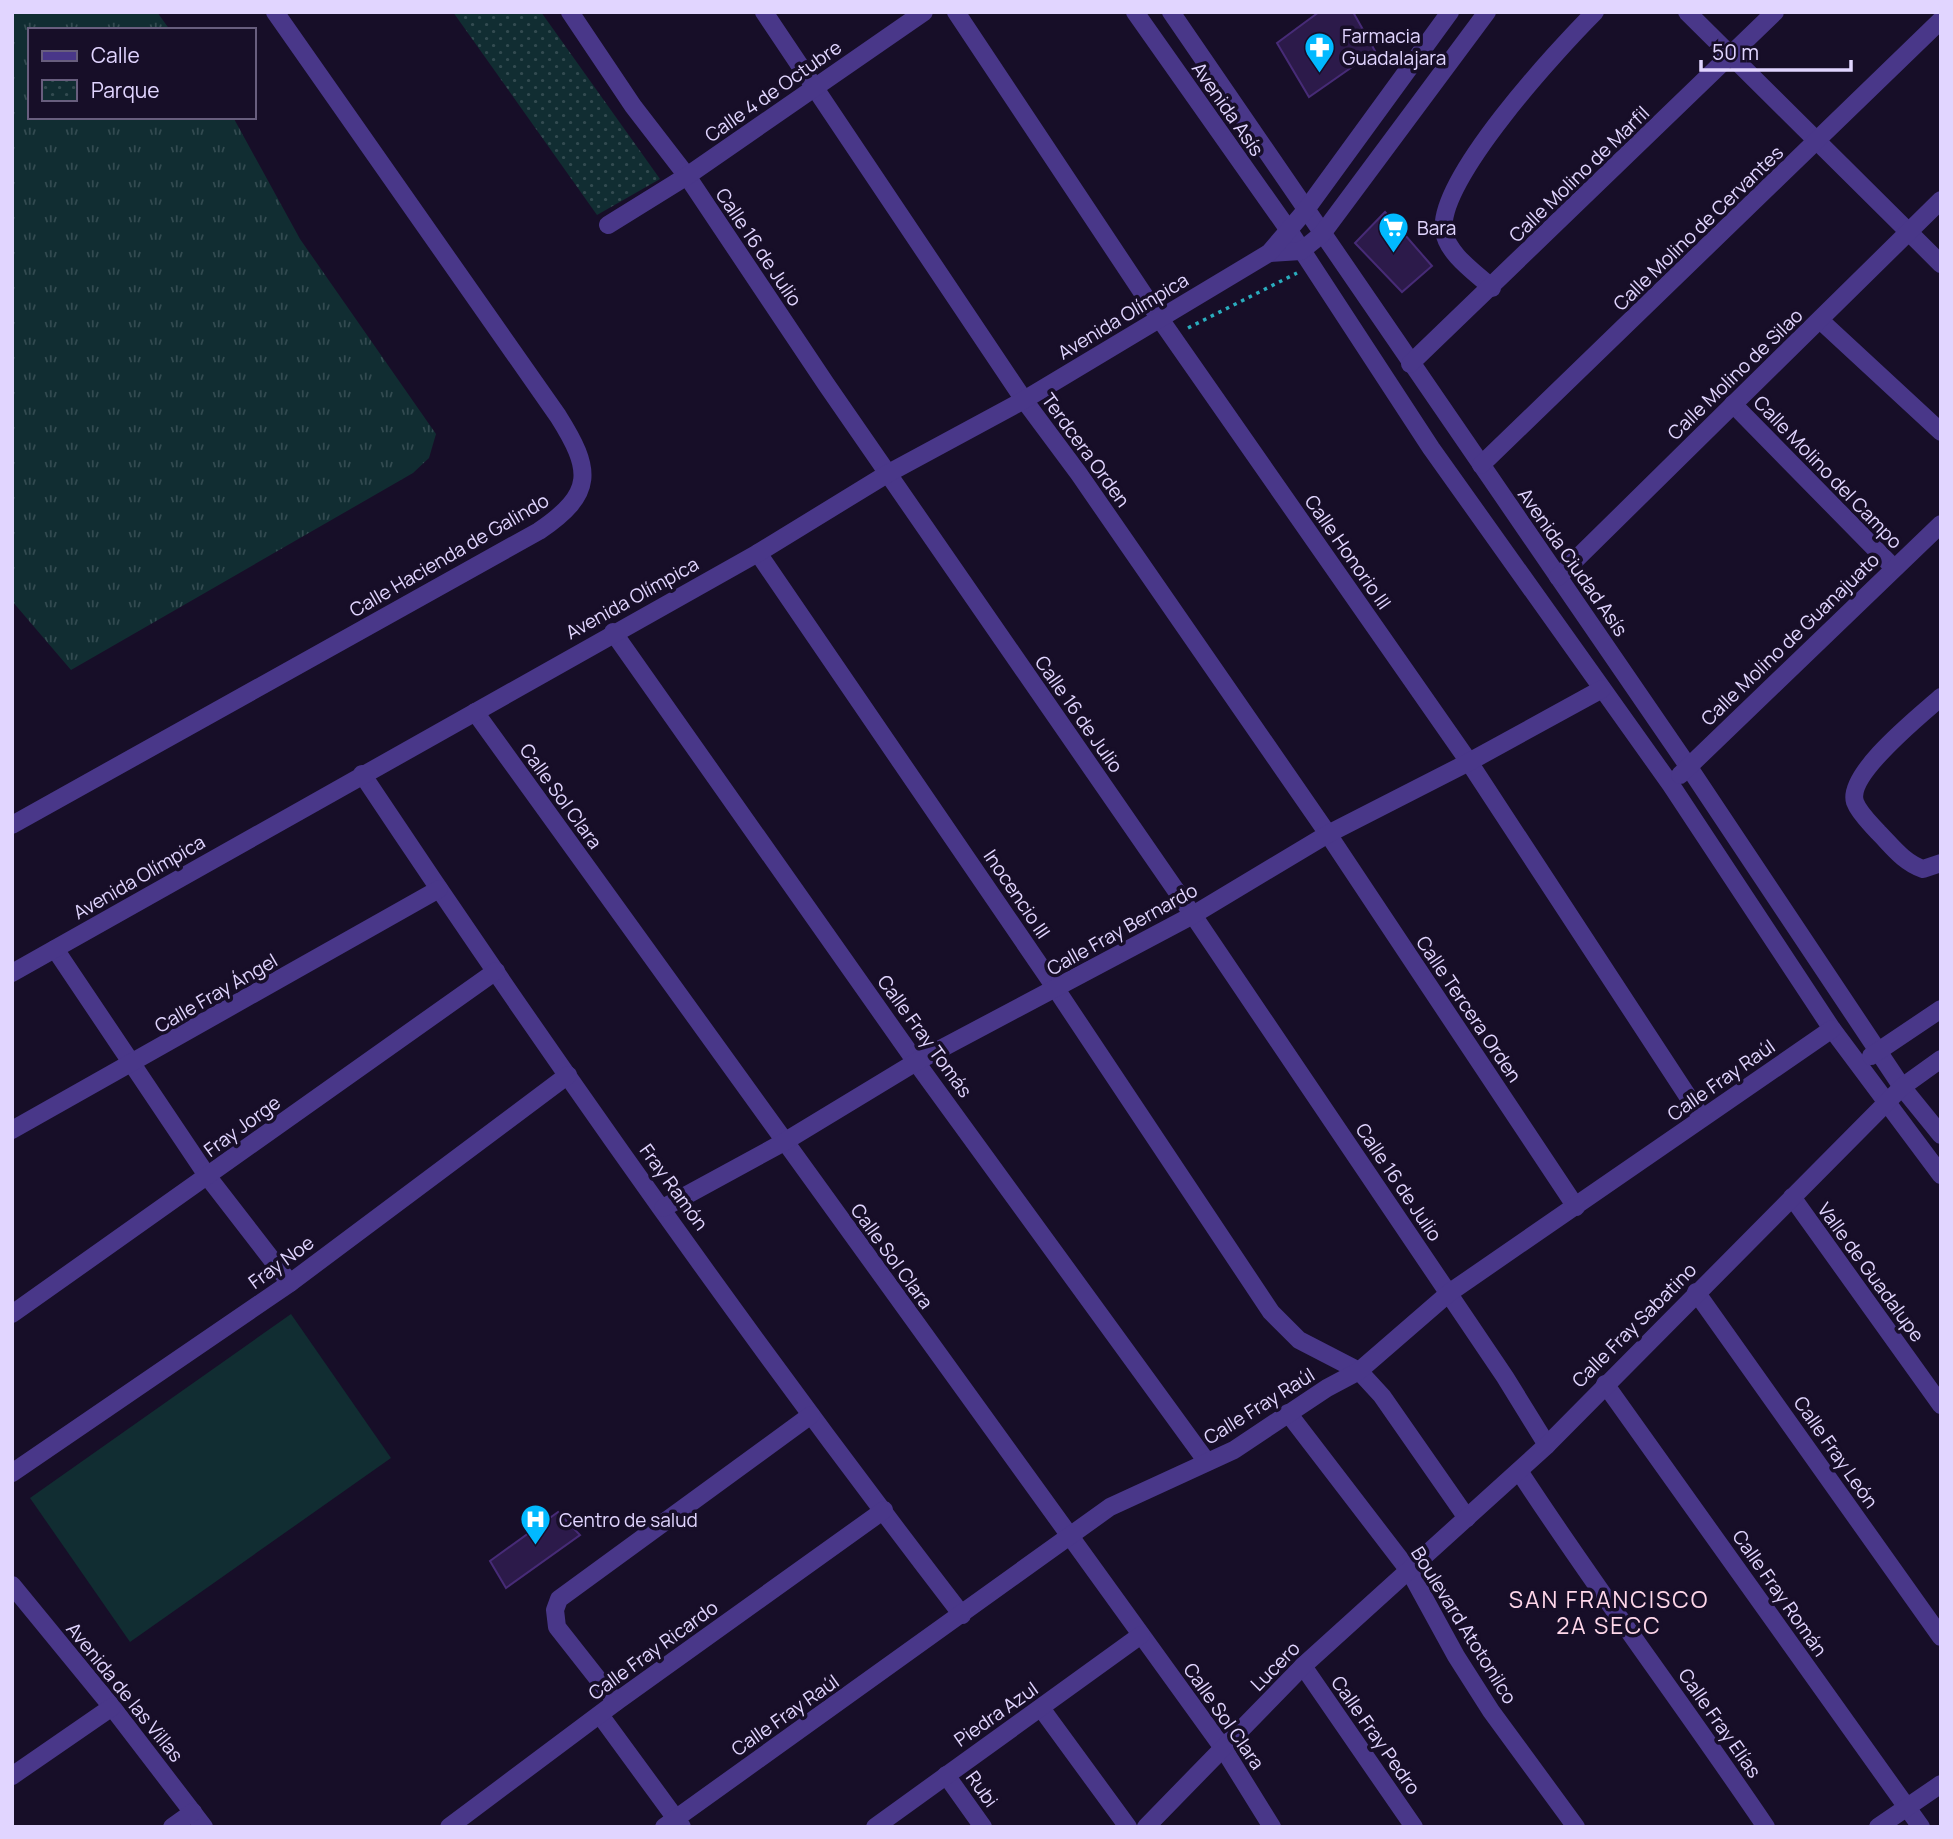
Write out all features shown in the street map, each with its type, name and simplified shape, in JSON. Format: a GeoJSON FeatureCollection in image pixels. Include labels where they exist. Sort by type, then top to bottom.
{"type":"FeatureCollection","features":[{"type":"Feature","properties":{"kind":"street","name":"Calle Hacienda de Galindo"},"geometry":{"type":"LineString","coordinates":[[12,825],[539,531],[561,516],[576,500],[582,481],[583,462],[558,416],[275,12]]}},
{"type":"Feature","properties":{"kind":"street","name":"Calle 16 de Julio"},"geometry":{"type":"LineString","coordinates":[[570,12],[633,106],[687,176],[887,474],[1193,915],[1449,1293],[1547,1445]]}},
{"type":"Feature","properties":{"kind":"street"},"geometry":{"type":"LineString","coordinates":[[764,12],[815,87]]}},
{"type":"Feature","properties":{"kind":"street","name":"Calle 4 de Octubre"},"geometry":{"type":"LineString","coordinates":[[608,225],[687,176],[924,12]]}},
{"type":"Feature","properties":{"kind":"street","name":"Calle Honorio III"},"geometry":{"type":"LineString","coordinates":[[956,12],[1160,319],[1469,762],[1702,1118]]}},
{"type":"Feature","properties":{"kind":"street","name":"Avenida Asís"},"geometry":{"type":"LineString","coordinates":[[1135,12],[1289,229]]}},
{"type":"Feature","properties":{"kind":"street","name":"Avenida Ciudad Asís"},"geometry":{"type":"LineString","coordinates":[[1171,12],[1688,766],[1902,1087],[1941,1135]]}},
{"type":"Feature","properties":{"kind":"street","name":"Avenida Olímpica"},"geometry":{"type":"LineString","coordinates":[[12,973],[613,632],[758,553],[887,474],[1024,400],[1269,253],[1305,211],[1450,12]]}},
{"type":"Feature","properties":{"kind":"street"},"geometry":{"type":"LineString","coordinates":[[1301,251],[1322,234],[1487,12]]}},
{"type":"Feature","properties":{"kind":"street"},"geometry":{"type":"LineString","coordinates":[[1492,288],[1449,245],[1444,230],[1448,200],[1525,89],[1595,12]]}},
{"type":"Feature","properties":{"kind":"street"},"geometry":{"type":"LineString","coordinates":[[1687,12],[1941,264]]}},
{"type":"Feature","properties":{"kind":"street","name":"Calle Molino de Marfil"},"geometry":{"type":"LineString","coordinates":[[1410,364],[1492,288],[1775,12]]}},
{"type":"Feature","properties":{"kind":"street","name":"Calle Molino de Cervantes"},"geometry":{"type":"LineString","coordinates":[[1481,465],[1819,141],[1941,20]]}},
{"type":"Feature","properties":{"kind":"street","name":"Terdcera Orden"},"geometry":{"type":"LineString","coordinates":[[815,87],[1024,400],[1079,474],[1328,834]]}},
{"type":"Feature","properties":{"kind":"street","name":"Calle Molino de Silao"},"geometry":{"type":"LineString","coordinates":[[1558,577],[1941,201]]}},
{"type":"Feature","properties":{"kind":"street"},"geometry":{"type":"LineString","coordinates":[[1289,229],[1431,449],[1671,785],[1832,1029],[1886,1105],[1941,1175]]}},
{"type":"Feature","properties":{"kind":"street","name":"Avenida Olímpica"},"geometry":{"type":"LineString","coordinates":[[1269,253],[1301,251]]}},
{"type":"Feature","properties":{"kind":"street"},"geometry":{"type":"LineString","coordinates":[[1821,321],[1941,432]]}},
{"type":"Feature","properties":{"kind":"street","name":"Calle Molino del Campo"},"geometry":{"type":"LineString","coordinates":[[1733,404],[1894,568]]}},
{"type":"Feature","properties":{"kind":"street","name":"Calle Molino de Guanajuato"},"geometry":{"type":"LineString","coordinates":[[1671,785],[1941,524]]}},
{"type":"Feature","properties":{"kind":"street","name":"Inocencio III"},"geometry":{"type":"LineString","coordinates":[[758,553],[1056,989],[1271,1312],[1299,1340],[1359,1371]]}},
{"type":"Feature","properties":{"kind":"street","name":"Calle Fray Tomás"},"geometry":{"type":"LineString","coordinates":[[613,632],[916,1062],[1207,1462]]}},
{"type":"Feature","properties":{"kind":"street","name":"Calle Fray Bernardo"},"geometry":{"type":"LineString","coordinates":[[663,1208],[784,1142],[916,1062],[1193,915],[1328,834],[1469,762],[1602,689]]}},
{"type":"Feature","properties":{"kind":"street"},"geometry":{"type":"LineString","coordinates":[[1941,696],[1866,769],[1854,789],[1854,801],[1864,817],[1911,865],[1923,869],[1941,863]]}},
{"type":"Feature","properties":{"kind":"street","name":"Calle Sol Clara"},"geometry":{"type":"LineString","coordinates":[[475,712],[1223,1748],[1272,1827]]}},
{"type":"Feature","properties":{"kind":"street","name":"Fray Ramón"},"geometry":{"type":"LineString","coordinates":[[362,774],[568,1075],[811,1415],[962,1615]]}},
{"type":"Feature","properties":{"kind":"street","name":"Calle Tercera Orden"},"geometry":{"type":"LineString","coordinates":[[1328,834],[1576,1207]]}},
{"type":"Feature","properties":{"kind":"street","name":"Calle Fray Ángel"},"geometry":{"type":"LineString","coordinates":[[12,1130],[439,889]]}},
{"type":"Feature","properties":{"kind":"street"},"geometry":{"type":"LineString","coordinates":[[55,949],[208,1177],[290,1283]]}},
{"type":"Feature","properties":{"kind":"street","name":"Fray Jorge"},"geometry":{"type":"LineString","coordinates":[[12,1314],[496,971]]}},
{"type":"Feature","properties":{"kind":"street"},"geometry":{"type":"LineString","coordinates":[[1858,1065],[1941,1009]]}},
{"type":"Feature","properties":{"kind":"street","name":"Calle Fray Raúl"},"geometry":{"type":"LineString","coordinates":[[674,1824],[1110,1507],[1234,1450],[1288,1413],[1359,1371],[1449,1293],[1832,1029]]}},
{"type":"Feature","properties":{"kind":"street","name":"Calle Fray Sabatino"},"geometry":{"type":"LineString","coordinates":[[1410,1572],[1547,1445],[1902,1087],[1941,1059]]}},
{"type":"Feature","properties":{"kind":"street","name":"Fray Noe"},"geometry":{"type":"LineString","coordinates":[[12,1474],[290,1283],[568,1075]]}},
{"type":"Feature","properties":{"kind":"street","name":"Valle de Guadalupe"},"geometry":{"type":"LineString","coordinates":[[1792,1197],[1941,1405]]}},
{"type":"Feature","properties":{"kind":"street","name":"Calle Fray León"},"geometry":{"type":"LineString","coordinates":[[1696,1292],[1941,1637]]}},
{"type":"Feature","properties":{"kind":"street"},"geometry":{"type":"LineString","coordinates":[[1359,1371],[1382,1396],[1467,1518]]}},
{"type":"Feature","properties":{"kind":"street","name":"Calle Fray Román"},"geometry":{"type":"LineString","coordinates":[[1605,1384],[1921,1827]]}},
{"type":"Feature","properties":{"kind":"street","name":"Boulevard Atotonilco"},"geometry":{"type":"LineString","coordinates":[[1288,1413],[1410,1572],[1456,1656],[1491,1711],[1576,1827]]}},
{"type":"Feature","properties":{"kind":"street"},"geometry":{"type":"LineString","coordinates":[[616,1702],[557,1627],[555,1610],[559,1599],[811,1415]]}},
{"type":"Feature","properties":{"kind":"street","name":"Calle Fray Elías"},"geometry":{"type":"LineString","coordinates":[[1518,1471],[1583,1569],[1684,1706],[1766,1827]]}},
{"type":"Feature","properties":{"kind":"street","name":"Calle Fray Ricardo"},"geometry":{"type":"LineString","coordinates":[[449,1827],[616,1702],[884,1510]]}},
{"type":"Feature","properties":{"kind":"street","name":"Lucero"},"geometry":{"type":"LineString","coordinates":[[1146,1827],[1303,1667],[1410,1572]]}},
{"type":"Feature","properties":{"kind":"street","name":"Avenida de las Villas"},"geometry":{"type":"LineString","coordinates":[[15,1594],[112,1707],[199,1819]]}},
{"type":"Feature","properties":{"kind":"street","name":"Piedra Azul"},"geometry":{"type":"LineString","coordinates":[[875,1827],[1141,1635]]}},
{"type":"Feature","properties":{"kind":"street","name":"Calle Fray Pedro"},"geometry":{"type":"LineString","coordinates":[[1303,1667],[1414,1827]]}},
{"type":"Feature","properties":{"kind":"street"},"geometry":{"type":"LineString","coordinates":[[12,1776],[112,1707]]}},
{"type":"Feature","properties":{"kind":"street"},"geometry":{"type":"LineString","coordinates":[[1041,1708],[1128,1827]]}},
{"type":"Feature","properties":{"kind":"street"},"geometry":{"type":"LineString","coordinates":[[600,1715],[674,1824]]}},
{"type":"Feature","properties":{"kind":"street","name":"Rubi"},"geometry":{"type":"LineString","coordinates":[[946,1775],[983,1827]]}},
{"type":"Feature","properties":{"kind":"street"},"geometry":{"type":"LineString","coordinates":[[1878,1827],[1941,1783]]}},
{"type":"Feature","properties":{"kind":"street"},"geometry":{"type":"LineString","coordinates":[[172,1827],[199,1819]]}},
{"type":"Feature","properties":{"kind":"green space"},"geometry":{"type":"Polygon","coordinates":[[[12,12],[157,12],[169,28],[28,28],[28,119],[234,119],[300,239],[436,434],[429,458],[413,473],[71,670],[12,601],[12,12]]]}},
{"type":"Feature","properties":{"kind":"green space"},"geometry":{"type":"Polygon","coordinates":[[[453,12],[541,12],[660,179],[597,215],[453,12]]]}},
{"type":"Feature","properties":{"kind":"green space"},"geometry":{"type":"Polygon","coordinates":[[[291,1314],[391,1458],[130,1642],[30,1498],[291,1314]]]}},
{"type":"Feature","properties":{"kind":"building","name":"Farmacia Guadalajara"},"geometry":{"type":"Polygon","coordinates":[[[1319,12],[1353,12],[1375,51],[1309,97],[1277,43],[1319,12]]]}},
{"type":"Feature","properties":{"kind":"building","name":"Bara"},"geometry":{"type":"Polygon","coordinates":[[[1385,212],[1432,266],[1402,292],[1355,243],[1385,212]]]}},
{"type":"Feature","properties":{"kind":"building","name":"Centro de salud"},"geometry":{"type":"Polygon","coordinates":[[[558,1512],[580,1535],[506,1588],[490,1561],[558,1512]]]}},
{"type":"Feature","properties":{"kind":"place","name":"Farmacia Guadalajara"},"geometry":{"type":"Point","coordinates":[1319,74]}},
{"type":"Feature","properties":{"kind":"place","name":"Bara"},"geometry":{"type":"Point","coordinates":[1394,255]}},
{"type":"Feature","properties":{"kind":"place","name":"Centro de salud"},"geometry":{"type":"Point","coordinates":[536,1547]}},
{"type":"Feature","properties":{"kind":"district","name":"SAN FRANCISCO 2A SECC"},"geometry":{"type":"Point","coordinates":[1609,1612]}}]}
